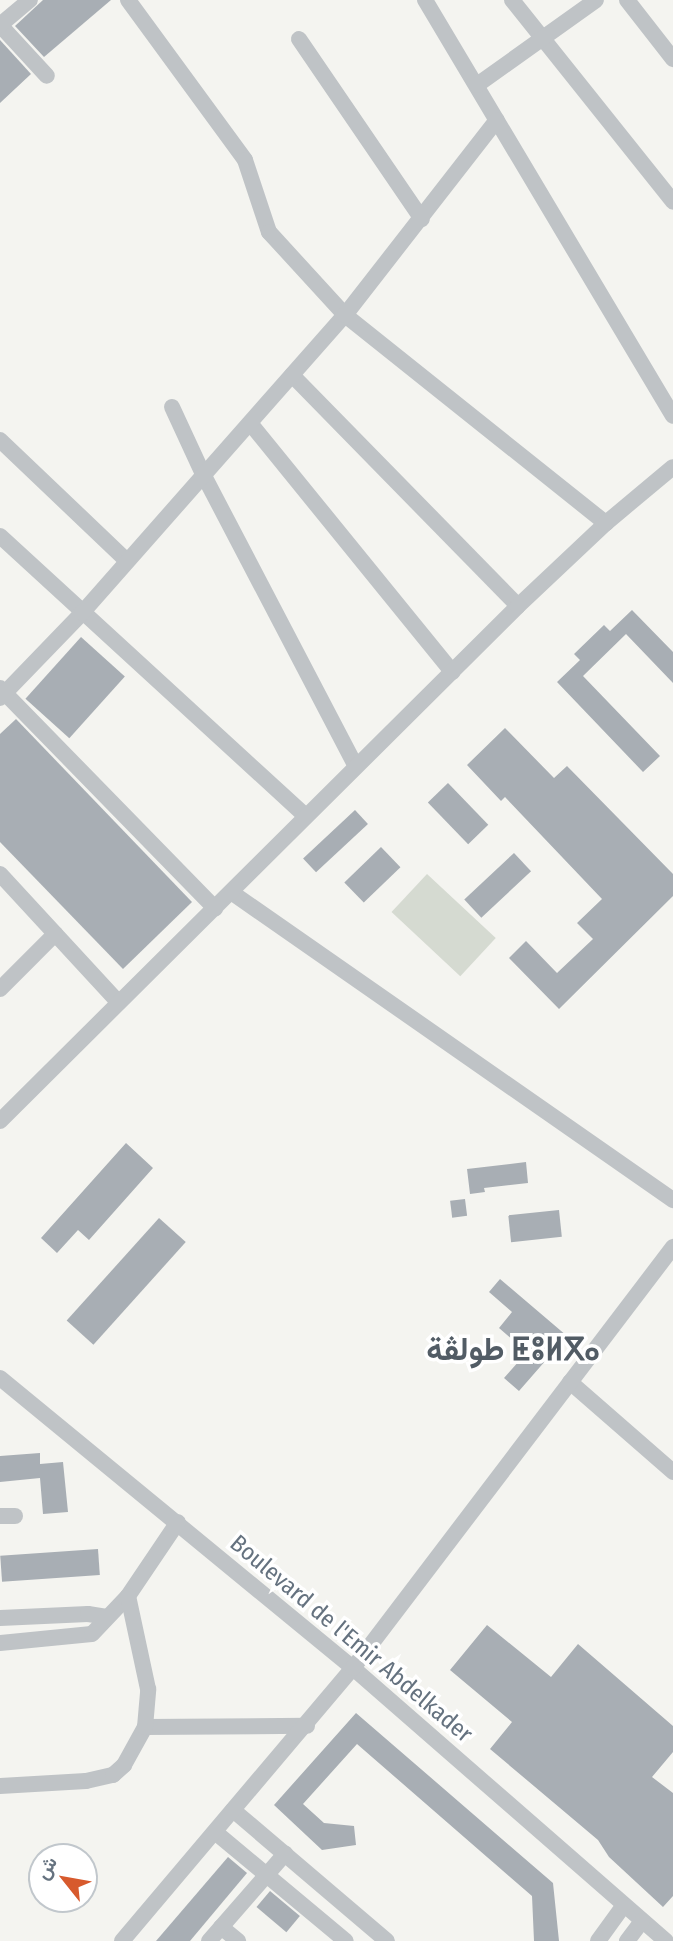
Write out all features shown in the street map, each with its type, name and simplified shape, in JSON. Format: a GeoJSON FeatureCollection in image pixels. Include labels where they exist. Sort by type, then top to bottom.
{"type":"FeatureCollection","features":[{"type":"Feature","properties":{"kind":"street"},"geometry":{"type":"LineString","coordinates":[[30,0],[0,25],[47,76]]}},
{"type":"Feature","properties":{"kind":"street"},"geometry":{"type":"LineString","coordinates":[[128,0],[245,160],[269,232],[345,315],[606,523]]}},
{"type":"Feature","properties":{"kind":"street"},"geometry":{"type":"LineString","coordinates":[[425,0],[673,416]]}},
{"type":"Feature","properties":{"kind":"street"},"geometry":{"type":"LineString","coordinates":[[512,0],[673,202]]}},
{"type":"Feature","properties":{"kind":"street"},"geometry":{"type":"LineString","coordinates":[[477,85],[596,0]]}},
{"type":"Feature","properties":{"kind":"street"},"geometry":{"type":"LineString","coordinates":[[626,0],[673,59]]}},
{"type":"Feature","properties":{"kind":"street"},"geometry":{"type":"LineString","coordinates":[[299,39],[422,219]]}},
{"type":"Feature","properties":{"kind":"street"},"geometry":{"type":"LineString","coordinates":[[215,908],[2,693],[82,612],[345,315],[497,120]]}},
{"type":"Feature","properties":{"kind":"street"},"geometry":{"type":"LineString","coordinates":[[292,375],[518,606]]}},
{"type":"Feature","properties":{"kind":"street"},"geometry":{"type":"LineString","coordinates":[[172,407],[203,474],[355,765]]}},
{"type":"Feature","properties":{"kind":"street"},"geometry":{"type":"LineString","coordinates":[[250,423],[452,671]]}},
{"type":"Feature","properties":{"kind":"street"},"geometry":{"type":"LineString","coordinates":[[0,440],[127,561]]}},
{"type":"Feature","properties":{"kind":"street"},"geometry":{"type":"LineString","coordinates":[[0,1121],[355,765],[518,606],[606,523],[673,467]]}},
{"type":"Feature","properties":{"kind":"street"},"geometry":{"type":"LineString","coordinates":[[0,536],[305,815]]}},
{"type":"Feature","properties":{"kind":"street"},"geometry":{"type":"LineString","coordinates":[[0,874],[118,1002]]}},
{"type":"Feature","properties":{"kind":"street"},"geometry":{"type":"LineString","coordinates":[[231,891],[673,1200]]}},
{"type":"Feature","properties":{"kind":"street"},"geometry":{"type":"LineString","coordinates":[[0,989],[55,934]]}},
{"type":"Feature","properties":{"kind":"street"},"geometry":{"type":"LineString","coordinates":[[129,1939],[353,1668],[673,1247]]}},
{"type":"Feature","properties":{"kind":"street","name":"Boulevard de l'Emir Abdelkader"},"geometry":{"type":"LineString","coordinates":[[0,1378],[353,1668],[666,1941]]}},
{"type":"Feature","properties":{"kind":"street"},"geometry":{"type":"LineString","coordinates":[[570,1382],[673,1472]]}},
{"type":"Feature","properties":{"kind":"street"},"geometry":{"type":"LineString","coordinates":[[0,1643],[92,1634],[128,1596],[178,1522]]}},
{"type":"Feature","properties":{"kind":"street"},"geometry":{"type":"LineString","coordinates":[[0,1786],[54,1784],[114,1775],[124,1765],[145,1727],[148,1689],[128,1596]]}},
{"type":"Feature","properties":{"kind":"street"},"geometry":{"type":"LineString","coordinates":[[0,1618],[88,1614],[107,1617]]}},
{"type":"Feature","properties":{"kind":"street"},"geometry":{"type":"LineString","coordinates":[[88,1614],[92,1634]]}},
{"type":"Feature","properties":{"kind":"street"},"geometry":{"type":"LineString","coordinates":[[145,1727],[307,1726]]}},
{"type":"Feature","properties":{"kind":"street"},"geometry":{"type":"LineString","coordinates":[[233,1810],[387,1941]]}},
{"type":"Feature","properties":{"kind":"street"},"geometry":{"type":"LineString","coordinates":[[215,1832],[337,1938],[354,1913]]}},
{"type":"Feature","properties":{"kind":"street"},"geometry":{"type":"LineString","coordinates":[[209,1941],[285,1854]]}},
{"type":"Feature","properties":{"kind":"street"},"geometry":{"type":"LineString","coordinates":[[598,1941],[624,1905]]}},
{"type":"Feature","properties":{"kind":"street"},"geometry":{"type":"LineString","coordinates":[[626,1941],[642,1921]]}},
{"type":"Feature","properties":{"kind":"street"},"geometry":{"type":"LineString","coordinates":[[221,1927],[238,1941]]}},
{"type":"Feature","properties":{"kind":"shaded area"},"geometry":{"type":"Polygon","coordinates":[[[427,874],[496,938],[460,976],[392,912],[427,874]]]}},
{"type":"Feature","properties":{"kind":"building"},"geometry":{"type":"Polygon","coordinates":[[[43,0],[111,0],[44,57],[15,26],[43,0]]]}},
{"type":"Feature","properties":{"kind":"building"},"geometry":{"type":"Polygon","coordinates":[[[0,40],[31,74],[0,103],[0,40]]]}},
{"type":"Feature","properties":{"kind":"building"},"geometry":{"type":"Polygon","coordinates":[[[632,610],[673,652],[673,683],[626,634],[583,676],[660,756],[643,772],[557,682],[580,660],[574,654],[604,625],[610,631],[632,610]]]}},
{"type":"Feature","properties":{"kind":"building"},"geometry":{"type":"Polygon","coordinates":[[[81,637],[125,676],[69,738],[25,699],[81,637]]]}},
{"type":"Feature","properties":{"kind":"building"},"geometry":{"type":"Polygon","coordinates":[[[16,719],[192,902],[123,969],[0,842],[0,734],[16,719]]]}},
{"type":"Feature","properties":{"kind":"building"},"geometry":{"type":"Polygon","coordinates":[[[505,728],[554,778],[567,766],[673,874],[673,896],[559,1009],[509,958],[526,941],[557,973],[593,939],[577,923],[602,899],[505,797],[501,801],[467,765],[505,728]]]}},
{"type":"Feature","properties":{"kind":"building"},"geometry":{"type":"Polygon","coordinates":[[[448,783],[488,825],[468,844],[428,802],[448,783]]]}},
{"type":"Feature","properties":{"kind":"building"},"geometry":{"type":"Polygon","coordinates":[[[355,810],[368,824],[316,872],[303,858],[355,810]]]}},
{"type":"Feature","properties":{"kind":"building"},"geometry":{"type":"Polygon","coordinates":[[[381,847],[400,867],[364,903],[344,882],[381,847]]]}},
{"type":"Feature","properties":{"kind":"building"},"geometry":{"type":"Polygon","coordinates":[[[514,853],[531,871],[481,918],[464,899],[514,853]]]}},
{"type":"Feature","properties":{"kind":"building"},"geometry":{"type":"Polygon","coordinates":[[[126,1143],[153,1168],[89,1240],[78,1230],[57,1253],[41,1238],[126,1143]]]}},
{"type":"Feature","properties":{"kind":"building"},"geometry":{"type":"Polygon","coordinates":[[[526,1162],[528,1183],[484,1188],[485,1192],[470,1194],[467,1169],[526,1162]]]}},
{"type":"Feature","properties":{"kind":"building"},"geometry":{"type":"Polygon","coordinates":[[[465,1199],[467,1216],[452,1218],[450,1201],[465,1199]]]}},
{"type":"Feature","properties":{"kind":"building"},"geometry":{"type":"Polygon","coordinates":[[[559,1210],[562,1237],[511,1242],[508,1215],[559,1210]]]}},
{"type":"Feature","properties":{"kind":"building"},"geometry":{"type":"Polygon","coordinates":[[[159,1218],[186,1242],[93,1345],[67,1321],[159,1218]]]}},
{"type":"Feature","properties":{"kind":"building"},"geometry":{"type":"Polygon","coordinates":[[[500,1279],[567,1336],[519,1391],[504,1378],[527,1352],[499,1328],[512,1312],[489,1292],[500,1279]]]}},
{"type":"Feature","properties":{"kind":"building"},"geometry":{"type":"Polygon","coordinates":[[[40,1453],[40,1464],[63,1462],[68,1512],[43,1514],[40,1478],[0,1482],[0,1456],[40,1453]]]}},
{"type":"Feature","properties":{"kind":"building"},"geometry":{"type":"Polygon","coordinates":[[[98,1549],[100,1575],[2,1582],[0,1556],[98,1549]]]}},
{"type":"Feature","properties":{"kind":"building"},"geometry":{"type":"Polygon","coordinates":[[[487,1625],[551,1677],[578,1644],[673,1726],[673,1752],[652,1777],[673,1793],[673,1896],[663,1907],[609,1857],[598,1840],[490,1749],[512,1722],[450,1670],[487,1625]]]}},
{"type":"Feature","properties":{"kind":"building"},"geometry":{"type":"Polygon","coordinates":[[[356,1713],[553,1883],[559,1941],[534,1941],[532,1896],[357,1744],[303,1804],[324,1823],[354,1826],[356,1845],[322,1850],[274,1805],[356,1713]]]}},
{"type":"Feature","properties":{"kind":"building"},"geometry":{"type":"Polygon","coordinates":[[[228,1857],[247,1873],[190,1941],[156,1941],[228,1857]]]}},
{"type":"Feature","properties":{"kind":"building"},"geometry":{"type":"Polygon","coordinates":[[[270,1891],[300,1916],[286,1932],[257,1907],[270,1891]]]}},
{"type":"Feature","properties":{"kind":"district","name":"طولڤة ⵟⵓⵍⴳⴰ"},"geometry":{"type":"Point","coordinates":[513,1349]}}]}
